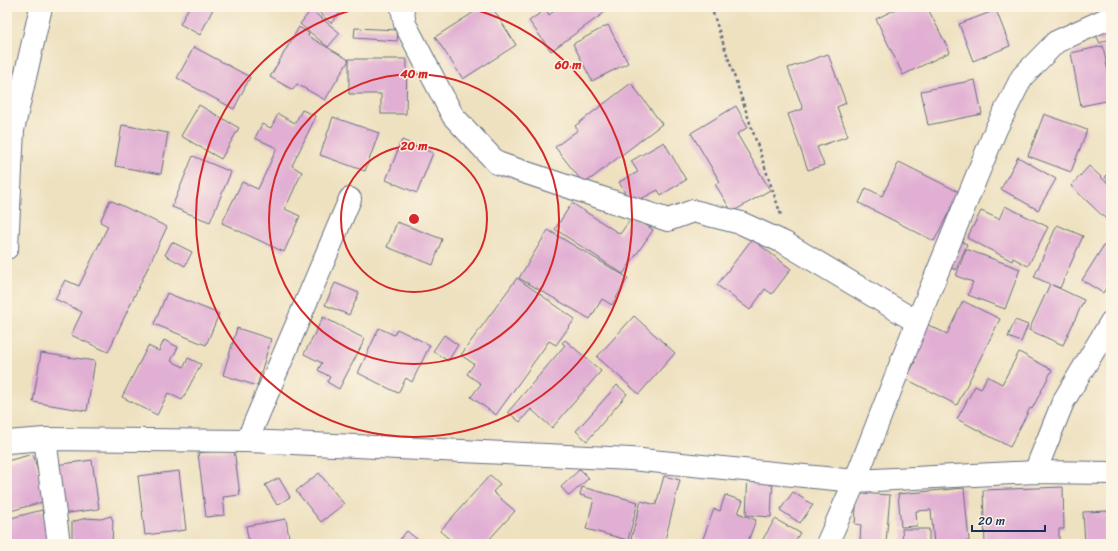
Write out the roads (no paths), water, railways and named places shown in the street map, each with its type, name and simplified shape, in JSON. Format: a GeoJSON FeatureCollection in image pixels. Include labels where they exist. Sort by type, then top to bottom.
{"type":"FeatureCollection","features":[{"type":"Feature","properties":{"kind":"street"},"geometry":{"type":"LineString","coordinates":[[7,248],[13,130],[41,7]]}},
{"type":"Feature","properties":{"kind":"street"},"geometry":{"type":"LineString","coordinates":[[402,7],[405,24],[453,116],[497,163],[668,220],[693,211],[741,223],[785,243],[917,322]]}},
{"type":"Feature","properties":{"kind":"street"},"geometry":{"type":"LineString","coordinates":[[827,544],[855,481],[917,322],[996,129],[1022,77],[1056,42],[1111,17]]}},
{"type":"Feature","properties":{"kind":"street"},"geometry":{"type":"LineString","coordinates":[[247,441],[350,199]]}},
{"type":"Feature","properties":{"kind":"street"},"geometry":{"type":"LineString","coordinates":[[1035,472],[1063,402],[1111,322]]}},
{"type":"Feature","properties":{"kind":"street"},"geometry":{"type":"LineString","coordinates":[[45,438],[60,544]]}},
{"type":"Feature","properties":{"kind":"street"},"geometry":{"type":"LineString","coordinates":[[7,442],[45,438],[247,441],[631,459],[855,481],[1035,472],[1111,473]]}}]}
